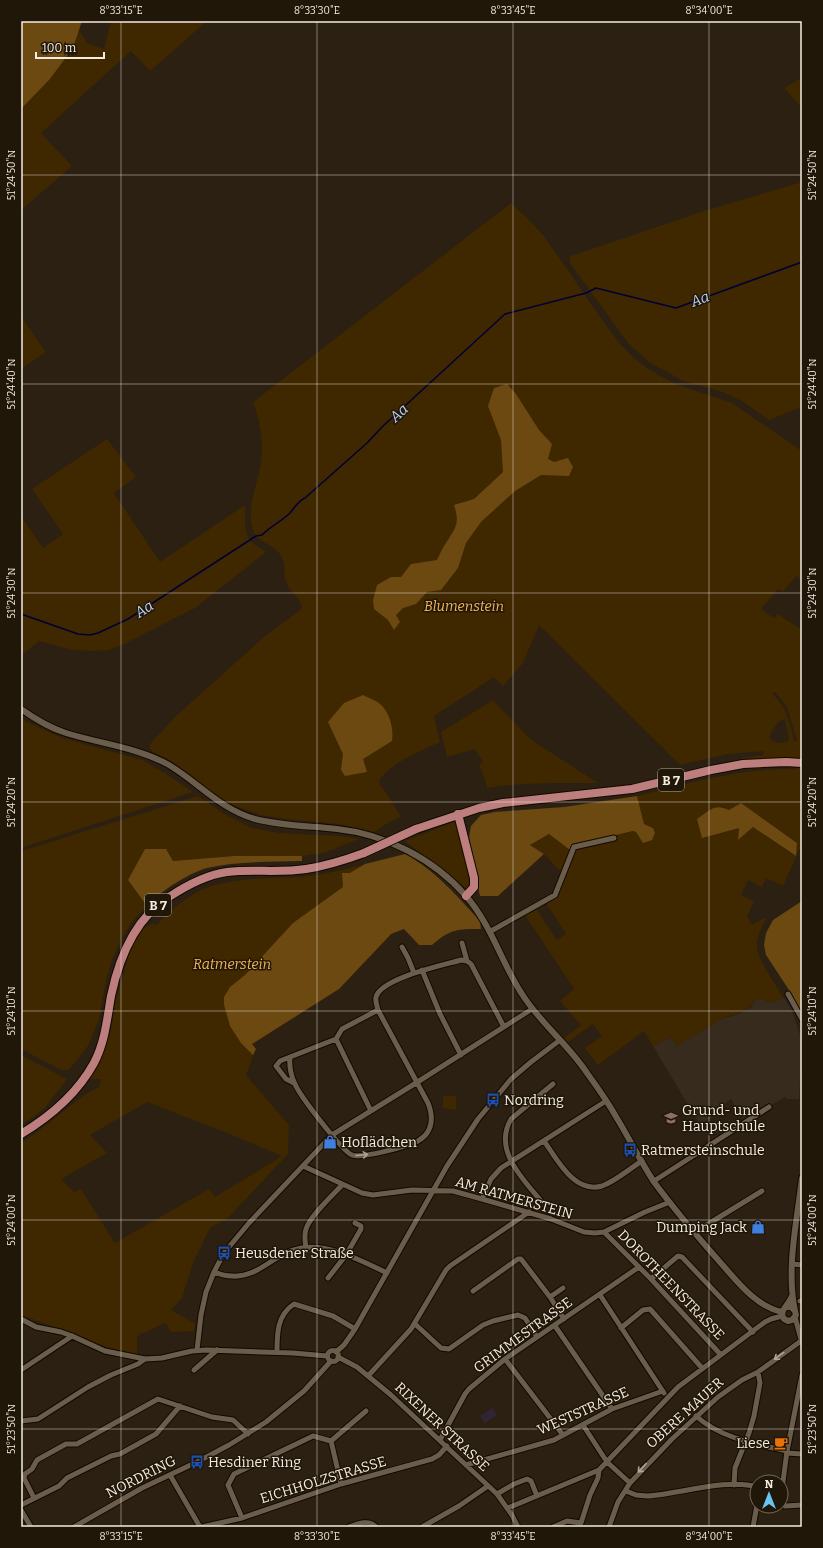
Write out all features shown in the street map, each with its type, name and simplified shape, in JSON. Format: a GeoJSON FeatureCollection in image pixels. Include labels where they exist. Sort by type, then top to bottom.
{"type":"FeatureCollection","features":[{"type":"Feature","properties":{"kind":"main road","name":"B 7"},"geometry":{"type":"LineString","coordinates":[[21,1134],[51,1114],[78,1088],[85,1078],[101,1045],[116,973],[124,951],[138,928],[157,906],[168,897],[189,885],[208,876],[240,871],[304,869],[340,862],[364,853],[416,829],[458,814],[503,803],[632,789],[737,765],[786,762],[802,763]]}},
{"type":"Feature","properties":{"kind":"main road"},"geometry":{"type":"LineString","coordinates":[[458,814],[474,878],[474,887],[466,896]]}},
{"type":"Feature","properties":{"kind":"street"},"geometry":{"type":"LineString","coordinates":[[21,709],[33,718],[64,732],[144,753],[170,766],[227,807],[253,818],[276,823],[340,829],[376,837],[397,845],[434,867],[452,882],[479,912],[490,931],[511,975],[532,1009],[578,1060],[606,1101],[654,1181],[670,1202],[728,1271],[752,1296],[766,1306],[784,1314],[792,1320],[795,1314],[792,1296],[792,1264],[802,1178]]}},
{"type":"Feature","properties":{"kind":"street"},"geometry":{"type":"LineString","coordinates":[[490,931],[555,895],[574,847],[614,838]]}},
{"type":"Feature","properties":{"kind":"street"},"geometry":{"type":"LineString","coordinates":[[462,942],[467,961]]}},
{"type":"Feature","properties":{"kind":"street"},"geometry":{"type":"LineString","coordinates":[[402,946],[414,973]]}},
{"type":"Feature","properties":{"kind":"street"},"geometry":{"type":"LineString","coordinates":[[290,1057],[294,1083],[309,1106],[348,1153],[358,1157],[379,1153],[417,1141],[428,1132],[432,1119],[428,1104],[378,1010],[376,997],[380,992],[393,983],[422,970],[462,960],[467,961],[471,964],[504,1027]]}},
{"type":"Feature","properties":{"kind":"street"},"geometry":{"type":"LineString","coordinates":[[422,970],[440,1014],[461,1055]]}},
{"type":"Feature","properties":{"kind":"street"},"geometry":{"type":"LineString","coordinates":[[788,994],[802,1019]]}},
{"type":"Feature","properties":{"kind":"street"},"geometry":{"type":"LineString","coordinates":[[197,1350],[203,1305],[214,1272],[224,1253],[237,1237],[332,1135],[532,1009]]}},
{"type":"Feature","properties":{"kind":"street"},"geometry":{"type":"LineString","coordinates":[[294,1083],[286,1079],[276,1066],[280,1061],[336,1039],[342,1029],[378,1010]]}},
{"type":"Feature","properties":{"kind":"street"},"geometry":{"type":"LineString","coordinates":[[336,1039],[371,1111]]}},
{"type":"Feature","properties":{"kind":"street"},"geometry":{"type":"LineString","coordinates":[[327,1356],[330,1351],[337,1354],[355,1329],[460,1144],[511,1079],[560,1040]]}},
{"type":"Feature","properties":{"kind":"street"},"geometry":{"type":"LineString","coordinates":[[540,1201],[510,1162],[505,1140],[507,1126],[511,1119],[553,1084]]}},
{"type":"Feature","properties":{"kind":"street"},"geometry":{"type":"LineString","coordinates":[[482,1198],[491,1179],[497,1172],[510,1162],[606,1101]]}},
{"type":"Feature","properties":{"kind":"street"},"geometry":{"type":"LineString","coordinates":[[654,1181],[769,1106]]}},
{"type":"Feature","properties":{"kind":"street"},"geometry":{"type":"LineString","coordinates":[[544,1141],[576,1182],[584,1186],[601,1186],[610,1182],[642,1161]]}},
{"type":"Feature","properties":{"kind":"street","name":"AM RATMERSTEIN"},"geometry":{"type":"LineString","coordinates":[[303,1166],[362,1193],[373,1195],[412,1190],[453,1192],[482,1198],[529,1212],[584,1232],[594,1233],[604,1232],[645,1212],[670,1202]]}},
{"type":"Feature","properties":{"kind":"street"},"geometry":{"type":"LineString","coordinates":[[306,1248],[306,1227],[311,1219],[342,1185]]}},
{"type":"Feature","properties":{"kind":"street"},"geometry":{"type":"LineString","coordinates":[[695,1232],[762,1191]]}},
{"type":"Feature","properties":{"kind":"street"},"geometry":{"type":"LineString","coordinates":[[368,1376],[415,1324],[446,1270],[529,1212]]}},
{"type":"Feature","properties":{"kind":"street"},"geometry":{"type":"LineString","coordinates":[[328,1278],[346,1256],[361,1229],[361,1226],[355,1223]]}},
{"type":"Feature","properties":{"kind":"street","name":"DOROTHEENSTRASSE"},"geometry":{"type":"LineString","coordinates":[[604,1232],[651,1279],[721,1355]]}},
{"type":"Feature","properties":{"kind":"street"},"geometry":{"type":"LineString","coordinates":[[214,1272],[232,1276],[243,1276],[264,1267],[284,1254],[294,1250],[314,1247],[330,1250],[387,1273]]}},
{"type":"Feature","properties":{"kind":"street"},"geometry":{"type":"LineString","coordinates":[[651,1279],[678,1256],[682,1257],[753,1332]]}},
{"type":"Feature","properties":{"kind":"street"},"geometry":{"type":"LineString","coordinates":[[473,1291],[518,1259],[521,1259],[550,1297],[564,1320]]}},
{"type":"Feature","properties":{"kind":"street"},"geometry":{"type":"LineString","coordinates":[[792,1264],[802,1265]]}},
{"type":"Feature","properties":{"kind":"street","name":"GRIMMESTRASSE"},"geometry":{"type":"LineString","coordinates":[[440,1440],[465,1394],[505,1359],[564,1320],[639,1267]]}},
{"type":"Feature","properties":{"kind":"street"},"geometry":{"type":"LineString","coordinates":[[550,1297],[563,1288]]}},
{"type":"Feature","properties":{"kind":"street"},"geometry":{"type":"LineString","coordinates":[[600,1295],[667,1398]]}},
{"type":"Feature","properties":{"kind":"street"},"geometry":{"type":"LineString","coordinates":[[784,1314],[792,1296]]}},
{"type":"Feature","properties":{"kind":"street"},"geometry":{"type":"LineString","coordinates":[[277,1352],[277,1332],[279,1322],[290,1306],[294,1304],[333,1316],[355,1329]]}},
{"type":"Feature","properties":{"kind":"street"},"geometry":{"type":"LineString","coordinates":[[508,1508],[599,1470],[678,1387],[771,1318],[784,1314],[792,1307],[800,1329],[802,1342]]}},
{"type":"Feature","properties":{"kind":"street"},"geometry":{"type":"LineString","coordinates":[[621,1328],[643,1310],[650,1309],[702,1368]]}},
{"type":"Feature","properties":{"kind":"street"},"geometry":{"type":"LineString","coordinates":[[784,1314],[800,1329]]}},
{"type":"Feature","properties":{"kind":"street"},"geometry":{"type":"LineString","coordinates":[[415,1324],[445,1350],[449,1349],[492,1321],[518,1315],[525,1318],[537,1337]]}},
{"type":"Feature","properties":{"kind":"street"},"geometry":{"type":"LineString","coordinates":[[21,1319],[36,1327],[61,1332],[72,1336],[105,1351],[145,1359],[162,1358],[197,1350],[217,1350],[277,1352],[327,1356],[331,1361]]}},
{"type":"Feature","properties":{"kind":"street"},"geometry":{"type":"LineString","coordinates":[[555,1326],[612,1409]]}},
{"type":"Feature","properties":{"kind":"street"},"geometry":{"type":"LineString","coordinates":[[21,1370],[72,1336]]}},
{"type":"Feature","properties":{"kind":"street","name":"OBERE MAUER"},"geometry":{"type":"LineString","coordinates":[[609,1527],[615,1509],[630,1483],[696,1416],[724,1392],[742,1380],[758,1372],[802,1342]]}},
{"type":"Feature","properties":{"kind":"street"},"geometry":{"type":"LineString","coordinates":[[194,1370],[217,1350]]}},
{"type":"Feature","properties":{"kind":"street","name":"RIXENER STRASSE"},"geometry":{"type":"LineString","coordinates":[[337,1354],[368,1376],[440,1440],[497,1494],[508,1508],[518,1527]]}},
{"type":"Feature","properties":{"kind":"street","name":"NORDRING"},"geometry":{"type":"LineString","coordinates":[[74,1527],[142,1488],[197,1462],[248,1434],[266,1422],[304,1391],[331,1361],[335,1361],[337,1354]]}},
{"type":"Feature","properties":{"kind":"street"},"geometry":{"type":"LineString","coordinates":[[21,1422],[38,1419],[88,1387],[111,1375],[138,1364],[145,1359]]}},
{"type":"Feature","properties":{"kind":"street"},"geometry":{"type":"LineString","coordinates":[[505,1359],[563,1436]]}},
{"type":"Feature","properties":{"kind":"street"},"geometry":{"type":"LineString","coordinates":[[734,1485],[734,1470],[750,1433],[756,1407],[760,1383],[758,1372]]}},
{"type":"Feature","properties":{"kind":"street"},"geometry":{"type":"LineString","coordinates":[[784,1474],[802,1378]]}},
{"type":"Feature","properties":{"kind":"street","name":"WESTSTRASSE"},"geometry":{"type":"LineString","coordinates":[[466,1465],[563,1436],[612,1409],[663,1391]]}},
{"type":"Feature","properties":{"kind":"street"},"geometry":{"type":"LineString","coordinates":[[34,1498],[24,1478],[25,1474],[32,1469],[36,1461],[66,1444],[77,1444],[158,1399],[214,1418],[233,1420],[248,1434]]}},
{"type":"Feature","properties":{"kind":"street"},"geometry":{"type":"LineString","coordinates":[[21,1505],[59,1486],[67,1478],[111,1456],[120,1454],[156,1434],[180,1406]]}},
{"type":"Feature","properties":{"kind":"street"},"geometry":{"type":"LineString","coordinates":[[331,1441],[366,1411]]}},
{"type":"Feature","properties":{"kind":"street"},"geometry":{"type":"LineString","coordinates":[[696,1416],[709,1426],[746,1441],[787,1452],[802,1454]]}},
{"type":"Feature","properties":{"kind":"street"},"geometry":{"type":"LineString","coordinates":[[583,1425],[607,1462],[630,1483]]}},
{"type":"Feature","properties":{"kind":"street"},"geometry":{"type":"LineString","coordinates":[[242,1518],[228,1485],[234,1474],[314,1436],[331,1441]]}},
{"type":"Feature","properties":{"kind":"street"},"geometry":{"type":"LineString","coordinates":[[331,1441],[341,1484]]}},
{"type":"Feature","properties":{"kind":"street","name":"EICHHOLZSTRASSE"},"geometry":{"type":"LineString","coordinates":[[201,1527],[242,1518],[341,1484],[432,1460],[439,1455],[446,1446]]}},
{"type":"Feature","properties":{"kind":"street"},"geometry":{"type":"LineString","coordinates":[[553,1527],[567,1521],[581,1523],[590,1495],[598,1478],[599,1470]]}},
{"type":"Feature","properties":{"kind":"street"},"geometry":{"type":"LineString","coordinates":[[170,1475],[201,1527]]}},
{"type":"Feature","properties":{"kind":"street"},"geometry":{"type":"LineString","coordinates":[[497,1494],[514,1484],[527,1479],[531,1481],[537,1496]]}},
{"type":"Feature","properties":{"kind":"street"},"geometry":{"type":"LineString","coordinates":[[626,1491],[636,1495],[650,1496],[691,1489],[734,1485],[749,1486]]}},
{"type":"Feature","properties":{"kind":"street"},"geometry":{"type":"LineString","coordinates":[[422,1527],[459,1506],[488,1486]]}},
{"type":"Feature","properties":{"kind":"street"},"geometry":{"type":"LineString","coordinates":[[789,1506],[802,1505]]}},
{"type":"Feature","properties":{"kind":"street"},"geometry":{"type":"LineString","coordinates":[[21,1510],[31,1527]]}},
{"type":"Feature","properties":{"kind":"street"},"geometry":{"type":"LineString","coordinates":[[753,1527],[755,1514]]}},
{"type":"Feature","properties":{"kind":"street"},"geometry":{"type":"LineString","coordinates":[[349,1527],[360,1523],[370,1523],[376,1527]]}},
{"type":"Feature","properties":{"kind":"shaded area"},"geometry":{"type":"Polygon","coordinates":[[[21,21],[82,21],[73,48],[50,79],[21,109],[21,21]]]}},
{"type":"Feature","properties":{"kind":"shaded area"},"geometry":{"type":"Polygon","coordinates":[[[507,384],[516,394],[539,430],[552,444],[548,459],[554,462],[568,458],[573,467],[569,476],[541,475],[515,491],[481,522],[466,543],[458,568],[441,590],[427,592],[416,604],[403,608],[396,615],[400,622],[394,630],[388,620],[374,609],[373,600],[377,585],[391,577],[401,577],[411,564],[437,560],[456,525],[457,517],[454,505],[474,499],[503,472],[501,440],[488,406],[494,388],[507,384]]]}},
{"type":"Feature","properties":{"kind":"shaded area"},"geometry":{"type":"Polygon","coordinates":[[[363,695],[374,700],[383,707],[389,716],[392,727],[392,741],[363,759],[367,772],[345,776],[341,770],[343,754],[328,722],[344,703],[363,695]]]}},
{"type":"Feature","properties":{"kind":"shaded area"},"geometry":{"type":"Polygon","coordinates":[[[637,796],[644,824],[653,828],[655,833],[652,840],[643,843],[636,832],[633,831],[573,845],[570,850],[549,834],[530,845],[544,854],[498,896],[480,896],[469,837],[471,826],[481,815],[495,812],[564,807],[637,796]]]}},
{"type":"Feature","properties":{"kind":"shaded area"},"geometry":{"type":"Polygon","coordinates":[[[741,803],[797,843],[796,856],[753,827],[738,840],[739,828],[702,838],[697,819],[712,809],[719,807],[729,810],[741,803]]]}},
{"type":"Feature","properties":{"kind":"shaded area"},"geometry":{"type":"Polygon","coordinates":[[[145,849],[166,849],[173,861],[234,856],[302,856],[302,861],[243,863],[200,870],[175,884],[159,895],[147,906],[128,880],[145,849]]]}},
{"type":"Feature","properties":{"kind":"shaded area"},"geometry":{"type":"Polygon","coordinates":[[[405,854],[416,860],[445,884],[480,921],[481,929],[455,931],[444,936],[432,945],[419,945],[404,929],[391,934],[339,989],[252,1044],[256,1049],[253,1055],[241,1043],[230,1026],[224,1005],[224,997],[230,987],[245,975],[293,923],[343,887],[342,873],[350,873],[365,864],[405,854]]]}},
{"type":"Feature","properties":{"kind":"shaded area"},"geometry":{"type":"Polygon","coordinates":[[[802,901],[802,1014],[791,993],[766,955],[764,945],[766,933],[773,920],[802,901]]]}},
{"type":"Feature","properties":{"kind":"shaded area"},"geometry":{"type":"Polygon","coordinates":[[[783,997],[791,1008],[801,1038],[802,1047],[799,1099],[787,1099],[785,1097],[771,1105],[769,1103],[743,1119],[731,1099],[717,1109],[719,1113],[700,1125],[653,1046],[671,1037],[677,1046],[719,1020],[738,1014],[751,1007],[755,1000],[760,998],[771,1003],[783,997]]]}},
{"type":"Feature","properties":{"kind":"shaded area"},"geometry":{"type":"Polygon","coordinates":[[[492,1408],[497,1415],[485,1423],[480,1416],[492,1408]]]}},
{"type":"Feature","properties":{"kind":"green space"},"geometry":{"type":"Polygon","coordinates":[[[111,21],[207,21],[150,71],[131,51],[41,133],[72,166],[21,210],[21,109],[50,79],[73,48],[79,30],[87,43],[104,49],[111,21]]]}},
{"type":"Feature","properties":{"kind":"green space"},"geometry":{"type":"Polygon","coordinates":[[[802,78],[802,108],[784,88],[802,78]]]}},
{"type":"Feature","properties":{"kind":"green space"},"geometry":{"type":"Polygon","coordinates":[[[802,182],[802,407],[769,420],[742,401],[723,392],[683,381],[649,362],[629,344],[569,262],[570,256],[704,211],[802,182]]]}},
{"type":"Feature","properties":{"kind":"green space","name":"Blumenstein"},"geometry":{"type":"Polygon","coordinates":[[[511,203],[544,236],[608,328],[621,345],[634,358],[647,368],[673,383],[732,403],[802,451],[802,580],[796,576],[783,592],[778,589],[761,609],[774,618],[778,614],[802,630],[802,844],[783,886],[766,878],[762,887],[748,880],[741,895],[754,901],[747,917],[752,925],[764,918],[766,919],[758,937],[758,949],[763,963],[783,997],[771,1003],[760,998],[755,1000],[752,1005],[743,1011],[723,1018],[677,1046],[671,1037],[653,1046],[644,1031],[598,1065],[585,1048],[602,1036],[593,1024],[568,1042],[564,1038],[581,1025],[560,1001],[574,989],[525,915],[536,909],[557,940],[566,934],[546,903],[557,896],[565,875],[544,854],[530,845],[549,834],[572,845],[633,831],[636,832],[644,843],[653,828],[644,824],[637,796],[715,777],[775,769],[795,769],[795,759],[741,761],[741,758],[764,755],[764,751],[728,754],[680,765],[539,625],[523,663],[503,686],[494,677],[434,716],[440,742],[397,764],[383,776],[379,782],[401,817],[389,822],[374,832],[339,824],[285,819],[261,815],[232,805],[211,793],[168,759],[153,752],[150,748],[150,744],[176,716],[264,637],[302,607],[299,600],[287,586],[283,562],[280,554],[259,539],[252,527],[251,508],[260,468],[262,449],[259,420],[253,402],[511,203]],[[775,692],[772,694],[781,704],[789,722],[794,741],[797,741],[787,707],[775,692]],[[785,719],[775,727],[769,738],[777,743],[787,742],[789,738],[785,719]],[[741,803],[729,810],[722,806],[739,828],[738,839],[753,827],[795,856],[797,843],[741,803]]]}},
{"type":"Feature","properties":{"kind":"green space"},"geometry":{"type":"Polygon","coordinates":[[[21,316],[46,352],[21,369],[21,316]]]}},
{"type":"Feature","properties":{"kind":"green space"},"geometry":{"type":"Polygon","coordinates":[[[107,439],[136,477],[114,493],[160,562],[245,505],[245,524],[248,537],[254,544],[266,552],[195,608],[126,643],[109,650],[95,651],[72,650],[39,641],[21,656],[21,516],[43,548],[63,534],[32,489],[107,439]]]}},
{"type":"Feature","properties":{"kind":"green space"},"geometry":{"type":"Polygon","coordinates":[[[493,700],[530,739],[598,783],[528,784],[487,788],[479,766],[483,762],[475,749],[447,757],[441,732],[493,700]]]}},
{"type":"Feature","properties":{"kind":"green space"},"geometry":{"type":"Polygon","coordinates":[[[21,718],[62,738],[142,760],[193,792],[21,848],[21,718]]]}},
{"type":"Feature","properties":{"kind":"green space"},"geometry":{"type":"Polygon","coordinates":[[[198,796],[226,815],[252,828],[279,833],[341,836],[359,839],[324,853],[302,856],[234,856],[173,861],[128,880],[147,906],[132,922],[123,936],[112,960],[106,981],[99,1020],[88,1046],[69,1070],[61,1070],[21,1049],[21,851],[198,796]]]}},
{"type":"Feature","properties":{"kind":"green space"},"geometry":{"type":"Polygon","coordinates":[[[456,821],[458,836],[470,882],[467,889],[405,841],[456,821]]]}},
{"type":"Feature","properties":{"kind":"green space","name":"Ratmerstein"},"geometry":{"type":"Polygon","coordinates":[[[365,864],[363,866],[454,894],[481,922],[453,905],[376,907],[392,934],[339,989],[251,1045],[255,1051],[246,1075],[289,1125],[288,1154],[228,1218],[210,1228],[193,1263],[182,1298],[171,1310],[195,1324],[194,1331],[171,1332],[165,1323],[137,1336],[137,1355],[93,1343],[77,1335],[21,1315],[21,1143],[79,1099],[100,1086],[101,1079],[90,1079],[99,1062],[111,1030],[116,999],[129,954],[136,939],[144,928],[154,923],[156,925],[187,898],[199,891],[226,882],[246,879],[308,876],[365,864]],[[147,1102],[90,1135],[107,1153],[61,1179],[74,1192],[81,1189],[115,1243],[209,1189],[215,1197],[282,1156],[147,1102]]]}},
{"type":"Feature","properties":{"kind":"green space"},"geometry":{"type":"Polygon","coordinates":[[[21,1055],[67,1079],[45,1108],[21,1125],[21,1055]]]}},
{"type":"Feature","properties":{"kind":"green space"},"geometry":{"type":"Polygon","coordinates":[[[443,1096],[456,1096],[456,1110],[443,1108],[443,1096]]]}},
{"type":"Feature","properties":{"kind":"waterway","name":"Aa"},"geometry":{"type":"LineString","coordinates":[[21,614],[78,634],[90,635],[98,633],[128,619],[256,536],[262,535],[287,516],[298,502],[305,498],[367,443],[383,426],[505,314],[586,293],[596,288],[676,308],[802,262]]}},
{"type":"Feature","properties":{"kind":"place","name":"Nordring"},"geometry":{"type":"Point","coordinates":[493,1100]}},
{"type":"Feature","properties":{"kind":"place","name":"Grund- und Hauptschule"},"geometry":{"type":"Point","coordinates":[671,1118]}},
{"type":"Feature","properties":{"kind":"place","name":"Hoflädchen"},"geometry":{"type":"Point","coordinates":[330,1142]}},
{"type":"Feature","properties":{"kind":"place","name":"Ratmersteinschule"},"geometry":{"type":"Point","coordinates":[630,1150]}},
{"type":"Feature","properties":{"kind":"place","name":"Dumping Jack"},"geometry":{"type":"Point","coordinates":[758,1227]}},
{"type":"Feature","properties":{"kind":"place","name":"Heusdener Straße"},"geometry":{"type":"Point","coordinates":[224,1253]}},
{"type":"Feature","properties":{"kind":"place","name":"Liese"},"geometry":{"type":"Point","coordinates":[781,1443]}},
{"type":"Feature","properties":{"kind":"place","name":"Hesdiner Ring"},"geometry":{"type":"Point","coordinates":[197,1462]}}]}
